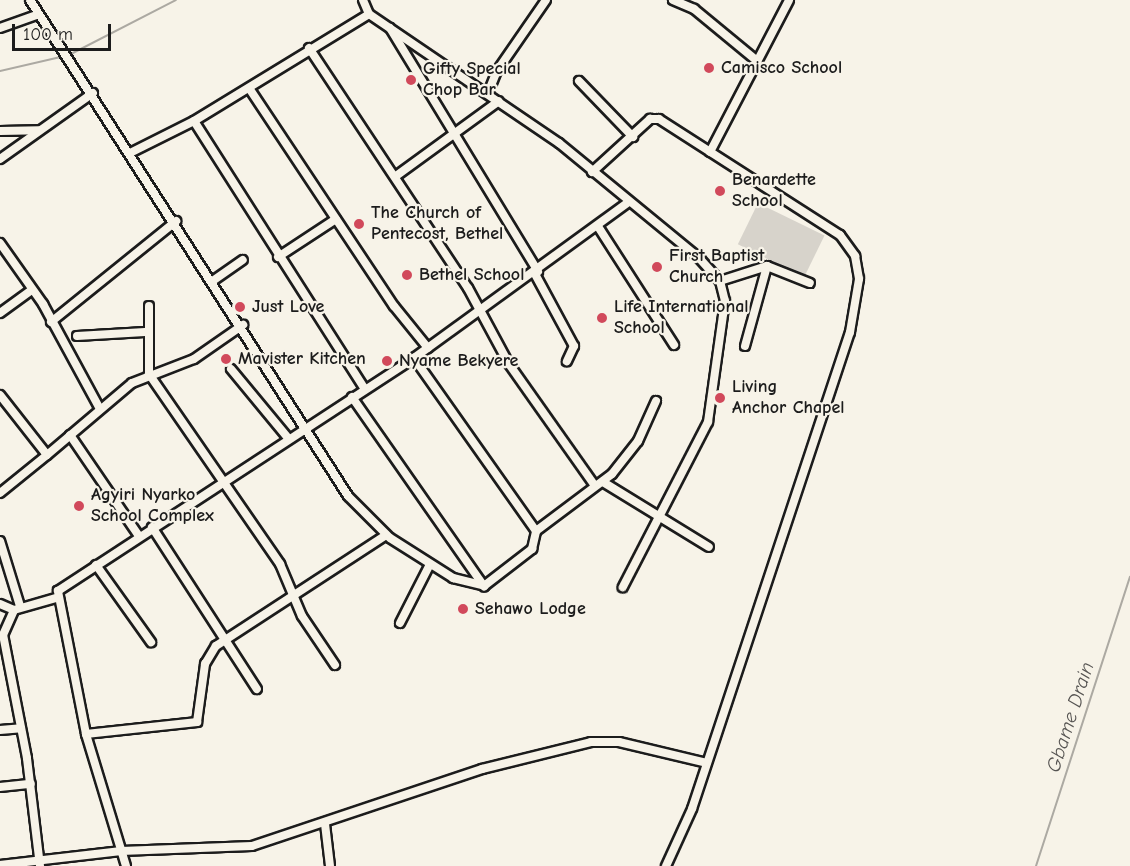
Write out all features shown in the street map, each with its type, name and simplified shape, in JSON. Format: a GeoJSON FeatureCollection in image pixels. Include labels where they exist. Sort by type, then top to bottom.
{"type":"FeatureCollection","features":[{"type":"Feature","properties":{"kind":"street"},"geometry":{"type":"LineString","coordinates":[[30,0],[177,221],[348,496],[386,535],[430,564],[465,583],[484,586],[524,557],[536,543],[536,531],[414,358]]}},
{"type":"Feature","properties":{"kind":"street"},"geometry":{"type":"LineString","coordinates":[[363,0],[369,14],[500,101],[592,172],[627,203],[644,210],[720,281],[725,301],[708,422],[661,519],[623,587]]}},
{"type":"Feature","properties":{"kind":"street"},"geometry":{"type":"LineString","coordinates":[[488,93],[497,71],[546,0]]}},
{"type":"Feature","properties":{"kind":"street"},"geometry":{"type":"LineString","coordinates":[[673,0],[694,9],[757,62]]}},
{"type":"Feature","properties":{"kind":"street"},"geometry":{"type":"LineString","coordinates":[[710,152],[789,0]]}},
{"type":"Feature","properties":{"kind":"street"},"geometry":{"type":"LineString","coordinates":[[0,28],[39,14]]}},
{"type":"Feature","properties":{"kind":"street"},"geometry":{"type":"LineString","coordinates":[[132,152],[194,121],[309,48],[369,14]]}},
{"type":"Feature","properties":{"kind":"street"},"geometry":{"type":"LineString","coordinates":[[390,28],[536,273],[574,346],[567,361]]}},
{"type":"Feature","properties":{"kind":"street"},"geometry":{"type":"LineString","coordinates":[[309,48],[396,176],[482,311],[509,364],[595,486]]}},
{"type":"Feature","properties":{"kind":"street"},"geometry":{"type":"LineString","coordinates":[[579,81],[633,137]]}},
{"type":"Feature","properties":{"kind":"street"},"geometry":{"type":"LineString","coordinates":[[249,88],[336,219],[428,348]]}},
{"type":"Feature","properties":{"kind":"street"},"geometry":{"type":"LineString","coordinates":[[0,159],[93,93]]}},
{"type":"Feature","properties":{"kind":"street"},"geometry":{"type":"LineString","coordinates":[[396,176],[500,101]]}},
{"type":"Feature","properties":{"kind":"street"},"geometry":{"type":"LineString","coordinates":[[592,172],[654,117],[847,241],[857,262],[859,289],[707,763],[666,866]]}},
{"type":"Feature","properties":{"kind":"street"},"geometry":{"type":"LineString","coordinates":[[194,121],[278,257],[365,389]]}},
{"type":"Feature","properties":{"kind":"street"},"geometry":{"type":"LineString","coordinates":[[0,130],[39,130]]}},
{"type":"Feature","properties":{"kind":"street"},"geometry":{"type":"LineString","coordinates":[[0,603],[17,608],[56,597],[96,565],[152,527],[414,358],[599,228],[627,203]]}},
{"type":"Feature","properties":{"kind":"street"},"geometry":{"type":"LineString","coordinates":[[278,257],[336,219]]}},
{"type":"Feature","properties":{"kind":"street"},"geometry":{"type":"LineString","coordinates":[[51,322],[177,221]]}},
{"type":"Feature","properties":{"kind":"street"},"geometry":{"type":"LineString","coordinates":[[599,228],[674,345]]}},
{"type":"Feature","properties":{"kind":"street"},"geometry":{"type":"LineString","coordinates":[[0,243],[51,322],[100,409]]}},
{"type":"Feature","properties":{"kind":"street"},"geometry":{"type":"LineString","coordinates":[[214,280],[243,260]]}},
{"type":"Feature","properties":{"kind":"street"},"geometry":{"type":"LineString","coordinates":[[720,281],[767,266],[810,283]]}},
{"type":"Feature","properties":{"kind":"street"},"geometry":{"type":"LineString","coordinates":[[745,346],[767,266]]}},
{"type":"Feature","properties":{"kind":"street"},"geometry":{"type":"LineString","coordinates":[[0,313],[30,291]]}},
{"type":"Feature","properties":{"kind":"street"},"geometry":{"type":"LineString","coordinates":[[149,306],[145,332],[149,374],[280,564],[294,596],[335,665]]}},
{"type":"Feature","properties":{"kind":"street"},"geometry":{"type":"LineString","coordinates":[[0,492],[100,409],[149,374],[194,359],[243,325]]}},
{"type":"Feature","properties":{"kind":"street"},"geometry":{"type":"LineString","coordinates":[[77,336],[145,332]]}},
{"type":"Feature","properties":{"kind":"street"},"geometry":{"type":"LineString","coordinates":[[231,369],[288,438]]}},
{"type":"Feature","properties":{"kind":"street"},"geometry":{"type":"LineString","coordinates":[[0,394],[47,454]]}},
{"type":"Feature","properties":{"kind":"street"},"geometry":{"type":"LineString","coordinates":[[352,397],[484,586]]}},
{"type":"Feature","properties":{"kind":"street"},"geometry":{"type":"LineString","coordinates":[[536,531],[603,482],[630,454],[656,402]]}},
{"type":"Feature","properties":{"kind":"street"},"geometry":{"type":"LineString","coordinates":[[70,435],[139,536]]}},
{"type":"Feature","properties":{"kind":"street"},"geometry":{"type":"LineString","coordinates":[[603,482],[709,547]]}},
{"type":"Feature","properties":{"kind":"street"},"geometry":{"type":"LineString","coordinates":[[152,527],[227,638],[257,689]]}},
{"type":"Feature","properties":{"kind":"street"},"geometry":{"type":"LineString","coordinates":[[86,734],[197,722],[205,664],[227,638],[386,535]]}},
{"type":"Feature","properties":{"kind":"street"},"geometry":{"type":"LineString","coordinates":[[0,541],[17,608],[3,635],[31,784],[40,864]]}},
{"type":"Feature","properties":{"kind":"street"},"geometry":{"type":"LineString","coordinates":[[400,623],[430,564]]}},
{"type":"Feature","properties":{"kind":"street"},"geometry":{"type":"LineString","coordinates":[[96,565],[151,642]]}},
{"type":"Feature","properties":{"kind":"street"},"geometry":{"type":"LineString","coordinates":[[0,573],[8,569]]}},
{"type":"Feature","properties":{"kind":"street"},"geometry":{"type":"LineString","coordinates":[[56,597],[86,734],[126,866]]}},
{"type":"Feature","properties":{"kind":"street"},"geometry":{"type":"LineString","coordinates":[[0,730],[21,728]]}},
{"type":"Feature","properties":{"kind":"street"},"geometry":{"type":"LineString","coordinates":[[0,865],[73,862],[121,851],[252,846],[325,824],[482,769],[591,742],[619,742],[707,763]]}},
{"type":"Feature","properties":{"kind":"street"},"geometry":{"type":"LineString","coordinates":[[0,787],[31,784]]}},
{"type":"Feature","properties":{"kind":"street"},"geometry":{"type":"LineString","coordinates":[[325,824],[330,866]]}},
{"type":"Feature","properties":{"kind":"shaded area"},"geometry":{"type":"Polygon","coordinates":[[[758,203],[825,235],[804,277],[738,244],[758,203]]]}},
{"type":"Feature","properties":{"kind":"waterway","name":"Gbame Drain"},"geometry":{"type":"LineString","coordinates":[[0,71],[69,55],[176,0]]}},
{"type":"Feature","properties":{"kind":"waterway","name":"Gbame Drain"},"geometry":{"type":"LineString","coordinates":[[1036,866],[1130,577]]}},
{"type":"Feature","properties":{"kind":"place","name":"Camisco School"},"geometry":{"type":"Point","coordinates":[709,68]}},
{"type":"Feature","properties":{"kind":"place","name":"Gifty Special Chop Bar"},"geometry":{"type":"Point","coordinates":[411,80]}},
{"type":"Feature","properties":{"kind":"place","name":"Benardette School"},"geometry":{"type":"Point","coordinates":[720,191]}},
{"type":"Feature","properties":{"kind":"place","name":"The Church of Pentecost, Bethel"},"geometry":{"type":"Point","coordinates":[359,224]}},
{"type":"Feature","properties":{"kind":"place","name":"First Baptist Church"},"geometry":{"type":"Point","coordinates":[657,267]}},
{"type":"Feature","properties":{"kind":"place","name":"Bethel School"},"geometry":{"type":"Point","coordinates":[407,275]}},
{"type":"Feature","properties":{"kind":"place","name":"Just Love"},"geometry":{"type":"Point","coordinates":[240,307]}},
{"type":"Feature","properties":{"kind":"place","name":"Life International School"},"geometry":{"type":"Point","coordinates":[602,318]}},
{"type":"Feature","properties":{"kind":"place","name":"Mavister Kitchen"},"geometry":{"type":"Point","coordinates":[226,359]}},
{"type":"Feature","properties":{"kind":"place","name":"Nyame Bekyere"},"geometry":{"type":"Point","coordinates":[387,361]}},
{"type":"Feature","properties":{"kind":"place","name":"Living Anchor Chapel"},"geometry":{"type":"Point","coordinates":[720,398]}},
{"type":"Feature","properties":{"kind":"place","name":"Agyiri Nyarko School Complex"},"geometry":{"type":"Point","coordinates":[79,506]}},
{"type":"Feature","properties":{"kind":"place","name":"Sehawo Lodge"},"geometry":{"type":"Point","coordinates":[463,609]}}]}
